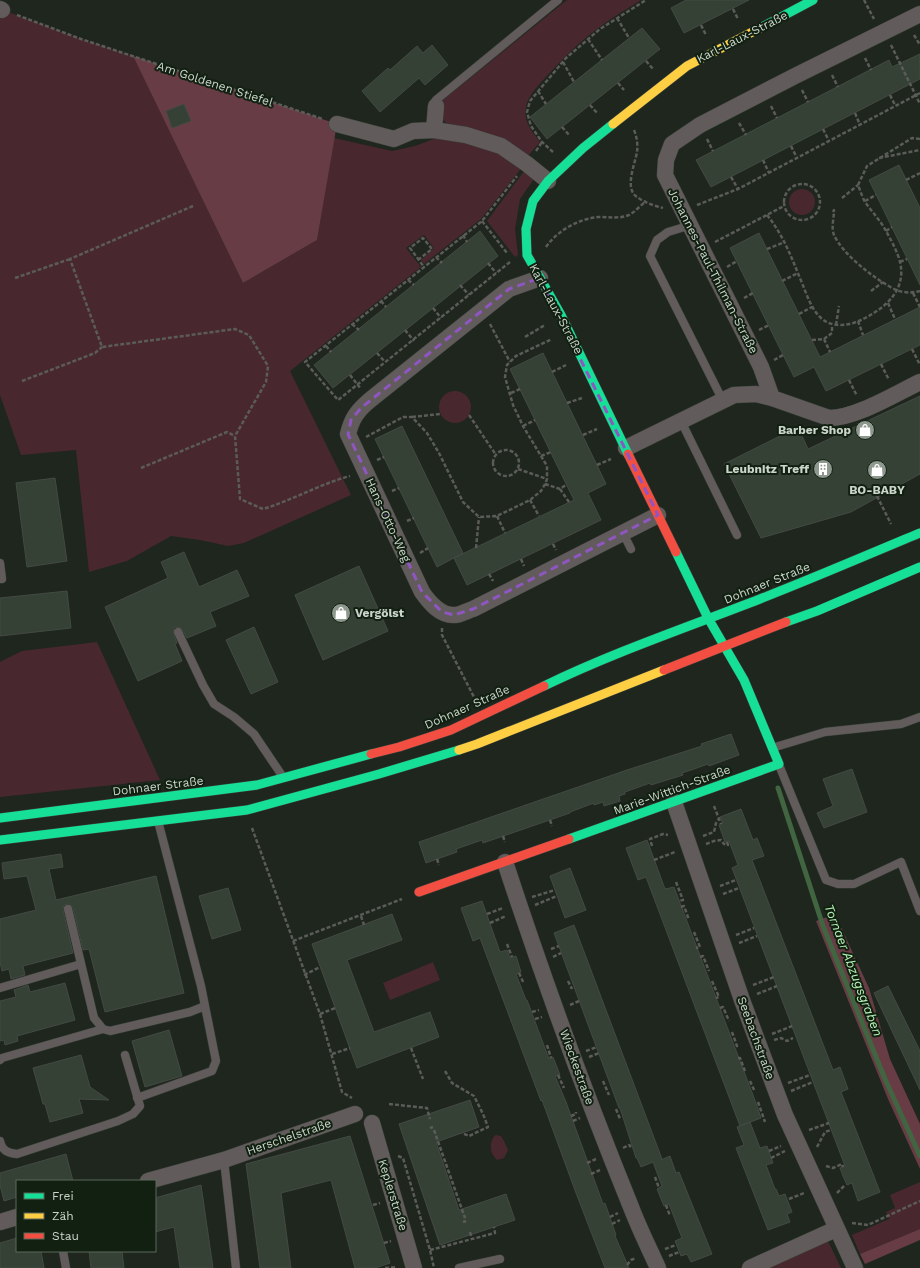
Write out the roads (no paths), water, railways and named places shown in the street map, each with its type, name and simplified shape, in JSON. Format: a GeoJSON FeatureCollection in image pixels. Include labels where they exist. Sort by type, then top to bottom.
{"type":"FeatureCollection","features":[{"type":"Feature","properties":{"kind":"main road","name":"Karl-Laux-Straße"},"geometry":{"type":"LineString","coordinates":[[708,618],[658,515],[620,453],[569,331],[527,255],[526,229],[533,201],[548,181],[565,164],[633,108],[687,66],[813,0]]}},
{"type":"Feature","properties":{"kind":"main road","name":"Dohnaer Straße"},"geometry":{"type":"LineString","coordinates":[[0,818],[257,785],[399,747],[451,730],[570,673],[760,599],[920,533]]}},
{"type":"Feature","properties":{"kind":"main road"},"geometry":{"type":"LineString","coordinates":[[0,840],[246,810],[379,774],[477,744],[724,646],[817,611],[920,567]]}},
{"type":"Feature","properties":{"kind":"main road"},"geometry":{"type":"LineString","coordinates":[[708,618],[744,680],[771,748],[779,764]]}},
{"type":"Feature","properties":{"kind":"main road","name":"Marie-Wittich-Straße"},"geometry":{"type":"LineString","coordinates":[[420,892],[779,764]]}},
{"type":"Feature","properties":{"kind":"street","name":"Johannes-Paul-Thilman-Straße"},"geometry":{"type":"LineString","coordinates":[[772,398],[761,367],[665,175],[666,160],[672,144],[700,125],[920,14]]}},
{"type":"Feature","properties":{"kind":"street"},"geometry":{"type":"LineString","coordinates":[[434,130],[436,106]]}},
{"type":"Feature","properties":{"kind":"street"},"geometry":{"type":"LineString","coordinates":[[337,124],[394,139],[413,131],[434,130],[466,135],[501,146],[548,181]]}},
{"type":"Feature","properties":{"kind":"street","name":"Hans-Otto-Weg"},"geometry":{"type":"LineString","coordinates":[[537,272],[509,289],[361,408],[351,420],[348,434],[422,592],[430,602],[442,612],[454,615],[473,609],[623,533]]}},
{"type":"Feature","properties":{"kind":"street"},"geometry":{"type":"LineString","coordinates":[[620,453],[734,395],[756,394],[829,418],[839,418],[864,409],[920,382]]}},
{"type":"Feature","properties":{"kind":"street"},"geometry":{"type":"LineString","coordinates":[[623,533],[658,515]]}},
{"type":"Feature","properties":{"kind":"street","name":"Seebachstraße"},"geometry":{"type":"LineString","coordinates":[[674,802],[740,995],[776,1092],[836,1229],[855,1268]]}},
{"type":"Feature","properties":{"kind":"street","name":"Wieckestraße"},"geometry":{"type":"LineString","coordinates":[[505,862],[594,1114],[631,1207],[658,1268]]}},
{"type":"Feature","properties":{"kind":"street","name":"Herschelstraße"},"geometry":{"type":"LineString","coordinates":[[152,1180],[224,1160],[355,1114]]}},
{"type":"Feature","properties":{"kind":"street","name":"Keplerstraße"},"geometry":{"type":"LineString","coordinates":[[372,1123],[407,1268]]}},
{"type":"Feature","properties":{"kind":"street"},"geometry":{"type":"LineString","coordinates":[[0,1222],[16,1217]]}},
{"type":"Feature","properties":{"kind":"street"},"geometry":{"type":"LineString","coordinates":[[750,1268],[836,1229]]}},
{"type":"Feature","properties":{"kind":"lane"},"geometry":{"type":"LineString","coordinates":[[436,106],[436,100],[558,0]]}},
{"type":"Feature","properties":{"kind":"lane"},"geometry":{"type":"LineString","coordinates":[[691,225],[668,232],[657,240],[650,256],[723,400]]}},
{"type":"Feature","properties":{"kind":"lane"},"geometry":{"type":"LineString","coordinates":[[681,421],[737,535]]}},
{"type":"Feature","properties":{"kind":"lane"},"geometry":{"type":"LineString","coordinates":[[623,533],[631,550]]}},
{"type":"Feature","properties":{"kind":"lane"},"geometry":{"type":"LineString","coordinates":[[0,563],[2,579],[0,579]]}},
{"type":"Feature","properties":{"kind":"lane"},"geometry":{"type":"LineString","coordinates":[[178,632],[203,685],[214,704],[234,716],[254,734],[284,778]]}},
{"type":"Feature","properties":{"kind":"lane"},"geometry":{"type":"LineString","coordinates":[[771,748],[825,732],[901,724],[920,717]]}},
{"type":"Feature","properties":{"kind":"lane"},"geometry":{"type":"LineString","coordinates":[[779,764],[826,880],[838,884],[854,884],[901,862],[920,911]]}},
{"type":"Feature","properties":{"kind":"lane"},"geometry":{"type":"LineString","coordinates":[[137,1098],[212,1071],[216,1061],[201,986],[158,821]]}},
{"type":"Feature","properties":{"kind":"lane"},"geometry":{"type":"LineString","coordinates":[[68,908],[94,1018],[103,1029]]}},
{"type":"Feature","properties":{"kind":"lane"},"geometry":{"type":"LineString","coordinates":[[0,988],[81,964]]}},
{"type":"Feature","properties":{"kind":"lane"},"geometry":{"type":"LineString","coordinates":[[0,1060],[2,1058],[103,1029],[110,1031],[190,1012],[205,1006]]}},
{"type":"Feature","properties":{"kind":"lane"},"geometry":{"type":"LineString","coordinates":[[0,1142],[1,1148],[8,1153],[17,1154],[118,1121],[133,1114],[140,1106],[125,1054]]}},
{"type":"Feature","properties":{"kind":"lane"},"geometry":{"type":"LineString","coordinates":[[0,1158],[8,1153]]}},
{"type":"Feature","properties":{"kind":"lane"},"geometry":{"type":"LineString","coordinates":[[224,1160],[236,1268]]}},
{"type":"Feature","properties":{"kind":"lane"},"geometry":{"type":"LineString","coordinates":[[63,1252],[66,1268]]}},
{"type":"Feature","properties":{"kind":"lane"},"geometry":{"type":"LineString","coordinates":[[459,1268],[500,1259]]}},
{"type":"Feature","properties":{"kind":"waterway","name":"Tornaer Abzugsgraben"},"geometry":{"type":"LineString","coordinates":[[778,788],[823,926],[885,1079],[920,1156]]}},
{"type":"Feature","properties":{"kind":"place","name":"Barber Shop"},"geometry":{"type":"Point","coordinates":[865,430]}},
{"type":"Feature","properties":{"kind":"place","name":"Leubnitz Treff"},"geometry":{"type":"Point","coordinates":[823,469]}},
{"type":"Feature","properties":{"kind":"place","name":"BO-BABY"},"geometry":{"type":"Point","coordinates":[877,470]}},
{"type":"Feature","properties":{"kind":"place","name":"Vergölst"},"geometry":{"type":"Point","coordinates":[341,613]}}]}
